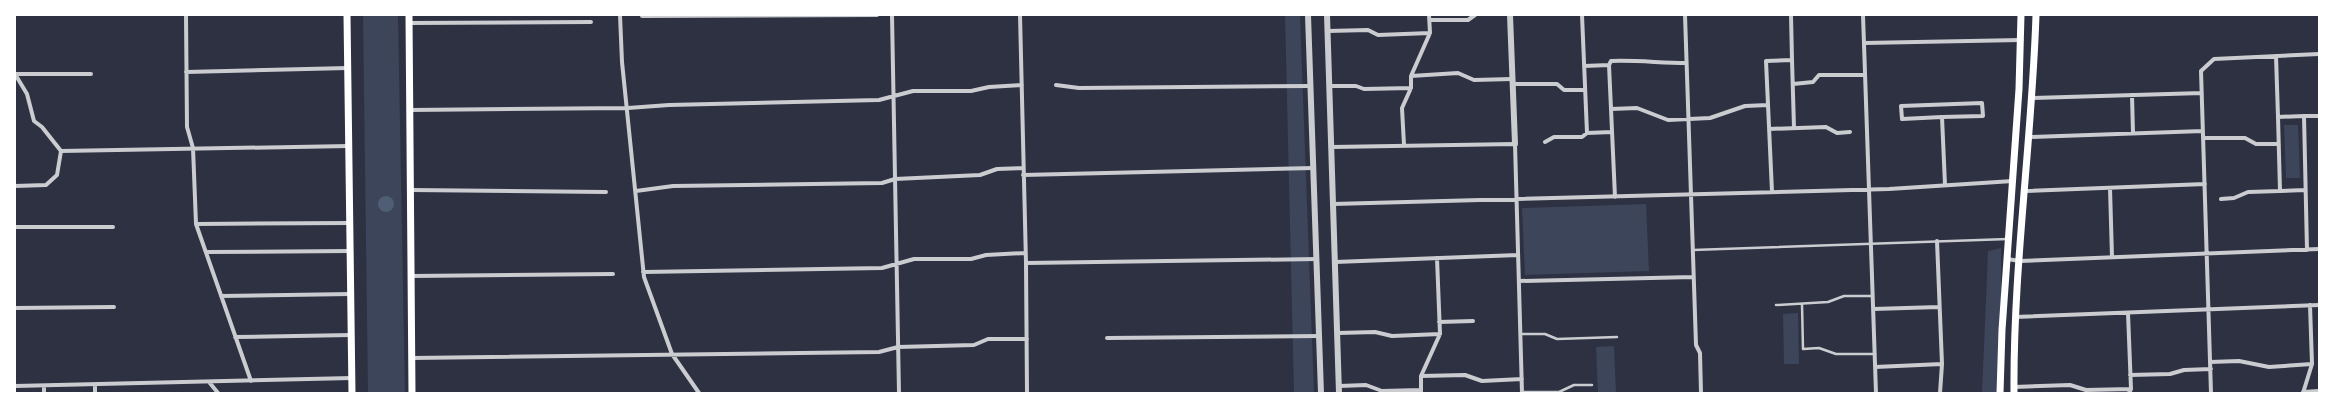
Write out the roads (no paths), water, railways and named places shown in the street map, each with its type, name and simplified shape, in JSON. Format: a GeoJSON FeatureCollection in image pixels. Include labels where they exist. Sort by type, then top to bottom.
{"type":"FeatureCollection","features":[{"type":"Feature","properties":{"kind":"main road"},"geometry":{"type":"LineString","coordinates":[[347,15],[352,393]]}},
{"type":"Feature","properties":{"kind":"main road"},"geometry":{"type":"LineString","coordinates":[[409,15],[412,393]]}},
{"type":"Feature","properties":{"kind":"main road"},"geometry":{"type":"LineString","coordinates":[[2000,393],[2002,330],[2022,40],[2021,15]]}},
{"type":"Feature","properties":{"kind":"main road"},"geometry":{"type":"LineString","coordinates":[[2014,390],[2015,317],[2033,98],[2036,15]]}},
{"type":"Feature","properties":{"kind":"street"},"geometry":{"type":"LineString","coordinates":[[186,15],[187,127],[193,148],[196,224],[251,381]]}},
{"type":"Feature","properties":{"kind":"street"},"geometry":{"type":"LineString","coordinates":[[620,15],[622,62],[644,272],[672,354],[699,393]]}},
{"type":"Feature","properties":{"kind":"street"},"geometry":{"type":"LineString","coordinates":[[642,16],[877,15]]}},
{"type":"Feature","properties":{"kind":"street"},"geometry":{"type":"LineString","coordinates":[[892,15],[899,393]]}},
{"type":"Feature","properties":{"kind":"street"},"geometry":{"type":"LineString","coordinates":[[1020,15],[1026,263],[1027,393]]}},
{"type":"Feature","properties":{"kind":"street"},"geometry":{"type":"LineString","coordinates":[[1308,15],[1321,393]]}},
{"type":"Feature","properties":{"kind":"street"},"geometry":{"type":"LineString","coordinates":[[1327,15],[1339,390],[1366,385],[1382,391],[1421,391],[1421,376],[1440,334],[1437,258]]}},
{"type":"Feature","properties":{"kind":"street"},"geometry":{"type":"LineString","coordinates":[[1404,145],[1402,108],[1411,88],[1411,76],[1430,32],[1429,18],[1468,20],[1475,15]]}},
{"type":"Feature","properties":{"kind":"street"},"geometry":{"type":"LineString","coordinates":[[1510,15],[1522,393]]}},
{"type":"Feature","properties":{"kind":"street"},"geometry":{"type":"LineString","coordinates":[[1582,15],[1587,133]]}},
{"type":"Feature","properties":{"kind":"street"},"geometry":{"type":"LineString","coordinates":[[1685,15],[1693,277],[1696,345],[1700,353],[1700,393]]}},
{"type":"Feature","properties":{"kind":"street"},"geometry":{"type":"LineString","coordinates":[[1791,15],[1794,128]]}},
{"type":"Feature","properties":{"kind":"street"},"geometry":{"type":"LineString","coordinates":[[1863,15],[1876,393]]}},
{"type":"Feature","properties":{"kind":"street"},"geometry":{"type":"LineString","coordinates":[[409,23],[591,22]]}},
{"type":"Feature","properties":{"kind":"street"},"geometry":{"type":"LineString","coordinates":[[1328,31],[1368,30],[1378,35],[1430,32]]}},
{"type":"Feature","properties":{"kind":"street"},"geometry":{"type":"LineString","coordinates":[[1864,43],[2022,40]]}},
{"type":"Feature","properties":{"kind":"street"},"geometry":{"type":"LineString","coordinates":[[2211,393],[2201,71],[2214,59],[2319,54]]}},
{"type":"Feature","properties":{"kind":"street"},"geometry":{"type":"LineString","coordinates":[[2276,56],[2280,191]]}},
{"type":"Feature","properties":{"kind":"street"},"geometry":{"type":"LineString","coordinates":[[1772,192],[1766,61],[1792,60]]}},
{"type":"Feature","properties":{"kind":"street"},"geometry":{"type":"LineString","coordinates":[[1615,196],[1609,65],[1611,61],[1686,63]]}},
{"type":"Feature","properties":{"kind":"street"},"geometry":{"type":"LineString","coordinates":[[1584,66],[1609,65]]}},
{"type":"Feature","properties":{"kind":"street"},"geometry":{"type":"LineString","coordinates":[[186,72],[348,68]]}},
{"type":"Feature","properties":{"kind":"street"},"geometry":{"type":"LineString","coordinates":[[1411,76],[1458,73],[1474,80],[1557,84],[1564,90],[1585,90]]}},
{"type":"Feature","properties":{"kind":"street"},"geometry":{"type":"LineString","coordinates":[[15,74],[91,74]]}},
{"type":"Feature","properties":{"kind":"street"},"geometry":{"type":"LineString","coordinates":[[15,74],[27,94],[34,121],[42,127],[61,151],[57,175],[46,185],[15,186]]}},
{"type":"Feature","properties":{"kind":"street"},"geometry":{"type":"LineString","coordinates":[[1793,84],[1813,82],[1819,75],[1865,75]]}},
{"type":"Feature","properties":{"kind":"street"},"geometry":{"type":"LineString","coordinates":[[410,110],[628,108],[677,105],[879,100],[913,91],[971,90],[989,86],[1022,85]]}},
{"type":"Feature","properties":{"kind":"street"},"geometry":{"type":"LineString","coordinates":[[1056,85],[1079,88],[1310,86]]}},
{"type":"Feature","properties":{"kind":"street"},"geometry":{"type":"LineString","coordinates":[[1330,86],[1356,86],[1364,89],[1411,88]]}},
{"type":"Feature","properties":{"kind":"street"},"geometry":{"type":"LineString","coordinates":[[2033,98],[2202,93]]}},
{"type":"Feature","properties":{"kind":"street"},"geometry":{"type":"LineString","coordinates":[[2132,95],[2133,133]]}},
{"type":"Feature","properties":{"kind":"street"},"geometry":{"type":"LineString","coordinates":[[1982,104],[1983,116],[1942,117],[1902,119],[1901,106],[1982,104]]}},
{"type":"Feature","properties":{"kind":"street"},"geometry":{"type":"LineString","coordinates":[[1611,109],[1637,108],[1668,120],[1710,118],[1745,106],[1768,105]]}},
{"type":"Feature","properties":{"kind":"street"},"geometry":{"type":"LineString","coordinates":[[2304,116],[2307,250]]}},
{"type":"Feature","properties":{"kind":"street"},"geometry":{"type":"LineString","coordinates":[[2278,117],[2319,116]]}},
{"type":"Feature","properties":{"kind":"street"},"geometry":{"type":"LineString","coordinates":[[1942,117],[1945,185]]}},
{"type":"Feature","properties":{"kind":"street"},"geometry":{"type":"LineString","coordinates":[[1769,129],[1826,127],[1837,133],[1850,132]]}},
{"type":"Feature","properties":{"kind":"street"},"geometry":{"type":"LineString","coordinates":[[2030,137],[2203,130]]}},
{"type":"Feature","properties":{"kind":"street"},"geometry":{"type":"LineString","coordinates":[[1545,142],[1554,137],[1582,137],[1587,133],[1612,132]]}},
{"type":"Feature","properties":{"kind":"street"},"geometry":{"type":"LineString","coordinates":[[2203,138],[2245,138],[2256,144],[2279,144]]}},
{"type":"Feature","properties":{"kind":"street"},"geometry":{"type":"LineString","coordinates":[[1332,147],[1514,144]]}},
{"type":"Feature","properties":{"kind":"street"},"geometry":{"type":"LineString","coordinates":[[61,151],[348,146]]}},
{"type":"Feature","properties":{"kind":"street"},"geometry":{"type":"LineString","coordinates":[[636,191],[673,186],[882,183],[895,178],[980,175],[997,169],[1023,168]]}},
{"type":"Feature","properties":{"kind":"street"},"geometry":{"type":"LineString","coordinates":[[1024,175],[1313,168]]}},
{"type":"Feature","properties":{"kind":"street"},"geometry":{"type":"LineString","coordinates":[[1333,204],[1869,189],[2013,181]]}},
{"type":"Feature","properties":{"kind":"street"},"geometry":{"type":"LineString","coordinates":[[2025,192],[2204,184]]}},
{"type":"Feature","properties":{"kind":"street"},"geometry":{"type":"LineString","coordinates":[[2110,188],[2112,257]]}},
{"type":"Feature","properties":{"kind":"street"},"geometry":{"type":"LineString","coordinates":[[411,190],[606,192]]}},
{"type":"Feature","properties":{"kind":"street"},"geometry":{"type":"LineString","coordinates":[[2221,198],[2234,198],[2248,192],[2305,190]]}},
{"type":"Feature","properties":{"kind":"street"},"geometry":{"type":"LineString","coordinates":[[196,224],[350,223]]}},
{"type":"Feature","properties":{"kind":"street"},"geometry":{"type":"LineString","coordinates":[[15,228],[113,227]]}},
{"type":"Feature","properties":{"kind":"street"},"geometry":{"type":"LineString","coordinates":[[1937,242],[1942,364],[1940,393]]}},
{"type":"Feature","properties":{"kind":"street"},"geometry":{"type":"LineString","coordinates":[[2007,259],[2020,261],[2319,249]]}},
{"type":"Feature","properties":{"kind":"street"},"geometry":{"type":"LineString","coordinates":[[206,252],[350,251]]}},
{"type":"Feature","properties":{"kind":"street"},"geometry":{"type":"LineString","coordinates":[[644,272],[882,268],[914,260],[971,259],[986,255],[1025,253]]}},
{"type":"Feature","properties":{"kind":"street"},"geometry":{"type":"LineString","coordinates":[[1335,262],[1518,256]]}},
{"type":"Feature","properties":{"kind":"street"},"geometry":{"type":"LineString","coordinates":[[1026,263],[1317,259]]}},
{"type":"Feature","properties":{"kind":"street"},"geometry":{"type":"LineString","coordinates":[[412,276],[613,274]]}},
{"type":"Feature","properties":{"kind":"street"},"geometry":{"type":"LineString","coordinates":[[1519,281],[1693,277]]}},
{"type":"Feature","properties":{"kind":"street"},"geometry":{"type":"LineString","coordinates":[[221,296],[351,294]]}},
{"type":"Feature","properties":{"kind":"street"},"geometry":{"type":"LineString","coordinates":[[2310,305],[2312,364],[2303,393],[2319,391]]}},
{"type":"Feature","properties":{"kind":"street"},"geometry":{"type":"LineString","coordinates":[[2015,317],[2319,305]]}},
{"type":"Feature","properties":{"kind":"street"},"geometry":{"type":"LineString","coordinates":[[1873,309],[1940,306]]}},
{"type":"Feature","properties":{"kind":"street"},"geometry":{"type":"LineString","coordinates":[[15,308],[114,307]]}},
{"type":"Feature","properties":{"kind":"street"},"geometry":{"type":"LineString","coordinates":[[2014,390],[2070,385],[2086,390],[2130,391],[2128,312]]}},
{"type":"Feature","properties":{"kind":"street"},"geometry":{"type":"LineString","coordinates":[[1439,322],[1473,321]]}},
{"type":"Feature","properties":{"kind":"street"},"geometry":{"type":"LineString","coordinates":[[1338,332],[1375,332],[1392,336],[1440,334]]}},
{"type":"Feature","properties":{"kind":"street"},"geometry":{"type":"LineString","coordinates":[[236,337],[351,335]]}},
{"type":"Feature","properties":{"kind":"street"},"geometry":{"type":"LineString","coordinates":[[1107,338],[1319,336]]}},
{"type":"Feature","properties":{"kind":"street"},"geometry":{"type":"LineString","coordinates":[[412,358],[880,352],[898,348],[974,345],[988,339],[1027,339]]}},
{"type":"Feature","properties":{"kind":"street"},"geometry":{"type":"LineString","coordinates":[[2210,362],[2239,361],[2269,367],[2312,364]]}},
{"type":"Feature","properties":{"kind":"street"},"geometry":{"type":"LineString","coordinates":[[1875,367],[1942,364]]}},
{"type":"Feature","properties":{"kind":"street"},"geometry":{"type":"LineString","coordinates":[[2130,375],[2170,374],[2184,370],[2210,369]]}},
{"type":"Feature","properties":{"kind":"street"},"geometry":{"type":"LineString","coordinates":[[1421,376],[1465,375],[1482,381],[1522,379]]}},
{"type":"Feature","properties":{"kind":"street"},"geometry":{"type":"LineString","coordinates":[[15,386],[95,386],[352,378]]}},
{"type":"Feature","properties":{"kind":"street"},"geometry":{"type":"LineString","coordinates":[[209,382],[218,393]]}},
{"type":"Feature","properties":{"kind":"street"},"geometry":{"type":"LineString","coordinates":[[44,386],[44,393]]}},
{"type":"Feature","properties":{"kind":"street"},"geometry":{"type":"LineString","coordinates":[[95,386],[95,393]]}},
{"type":"Feature","properties":{"kind":"lane"},"geometry":{"type":"LineString","coordinates":[[1692,250],[2009,239]]}},
{"type":"Feature","properties":{"kind":"lane"},"geometry":{"type":"LineString","coordinates":[[1776,305],[1828,302],[1844,296],[1872,296]]}},
{"type":"Feature","properties":{"kind":"lane"},"geometry":{"type":"LineString","coordinates":[[1802,304],[1803,349],[1818,348],[1836,354],[1875,354]]}},
{"type":"Feature","properties":{"kind":"lane"},"geometry":{"type":"LineString","coordinates":[[1520,334],[1545,334],[1557,339],[1617,337]]}},
{"type":"Feature","properties":{"kind":"lane"},"geometry":{"type":"LineString","coordinates":[[1522,393],[1559,392],[1574,386],[1592,386]]}}]}
